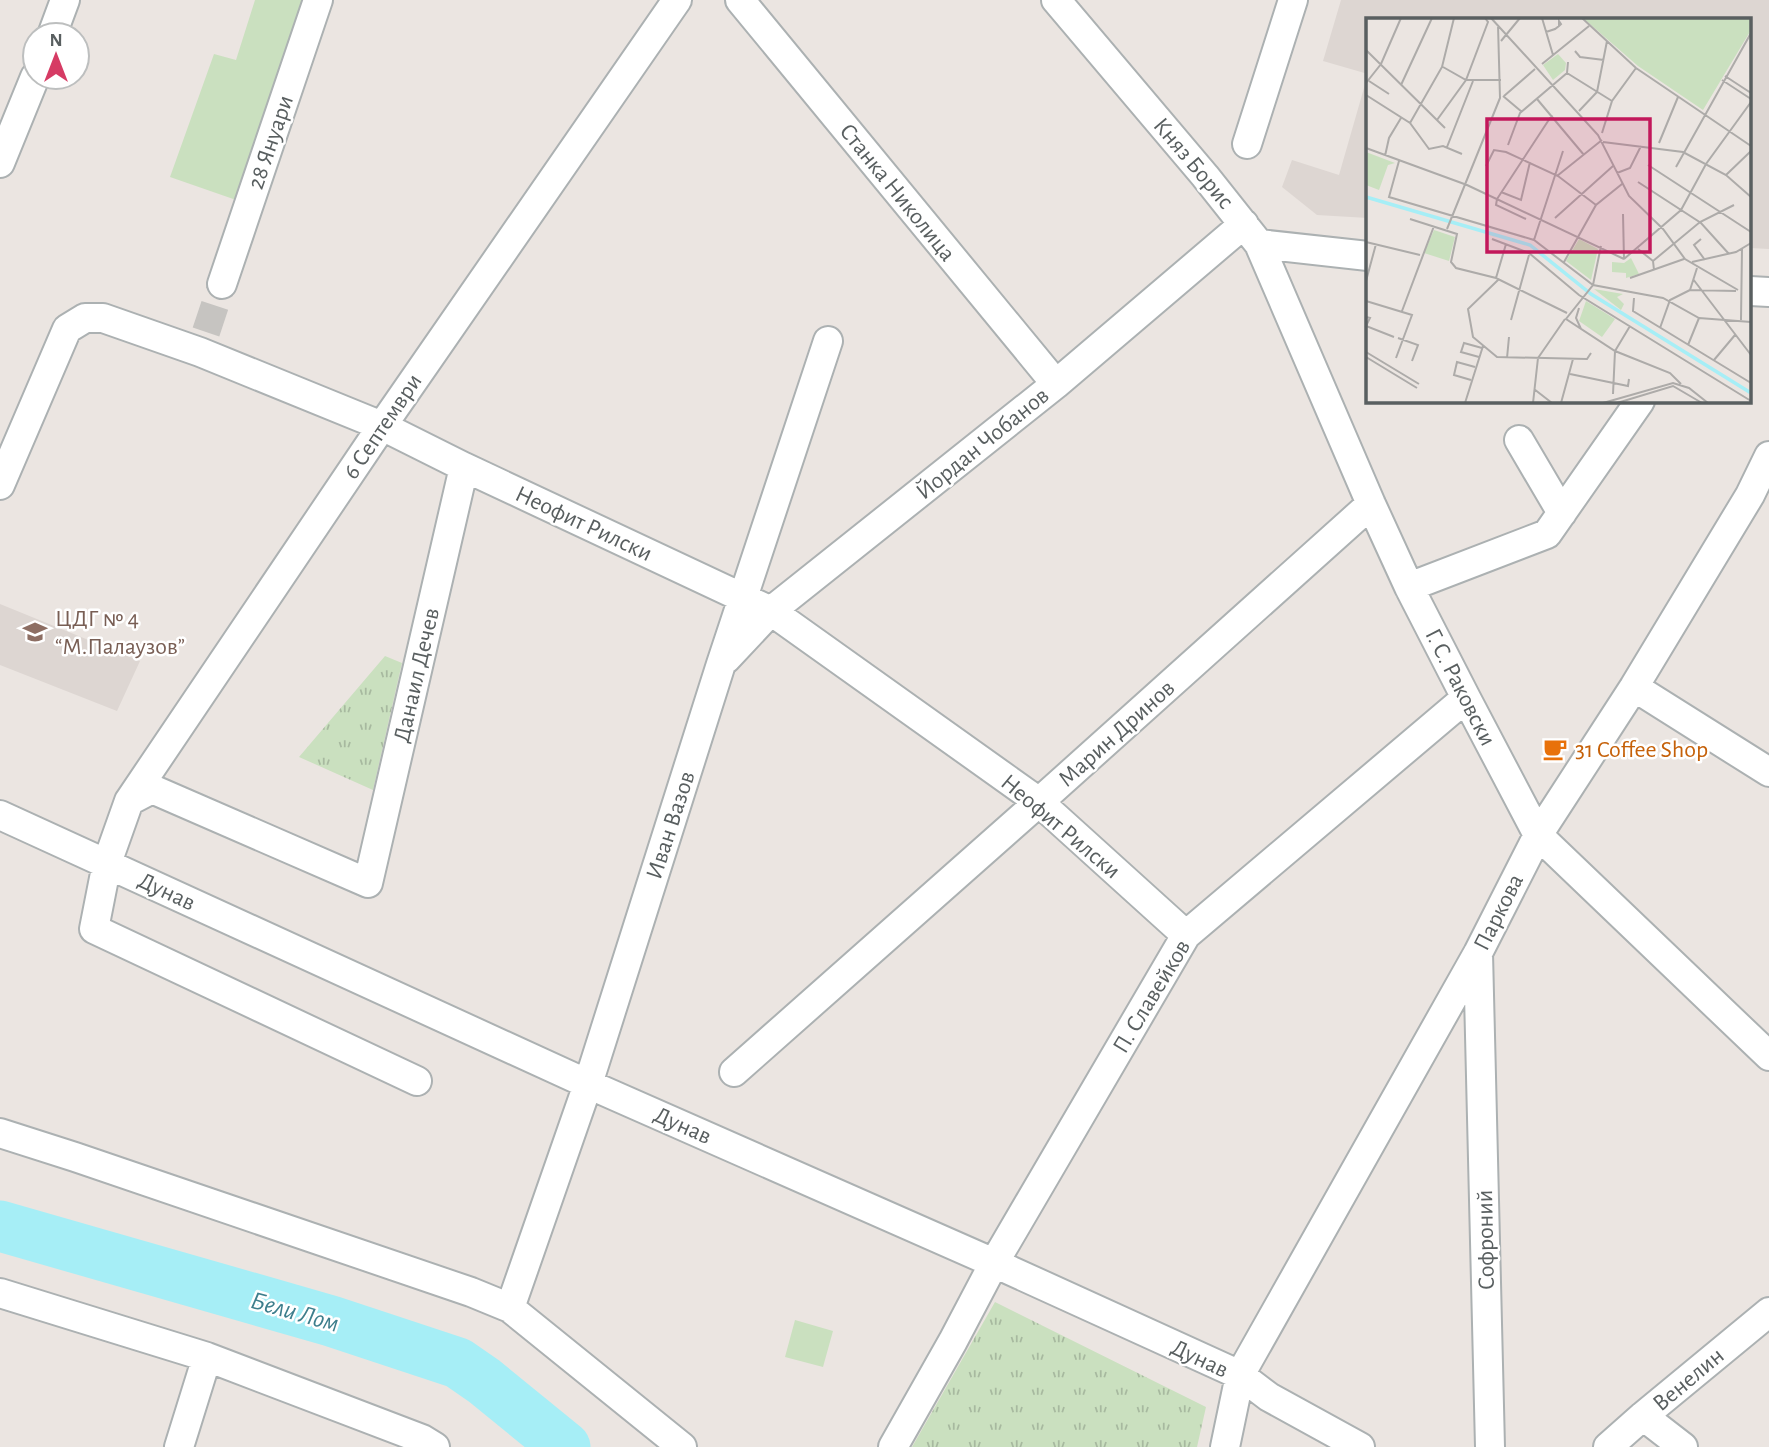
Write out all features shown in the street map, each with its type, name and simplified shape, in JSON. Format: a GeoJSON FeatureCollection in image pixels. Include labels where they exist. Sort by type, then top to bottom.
{"type":"FeatureCollection","features":[{"type":"Feature","properties":{"kind":"street"},"geometry":{"type":"LineString","coordinates":[[57,21],[65,0]]}},
{"type":"Feature","properties":{"kind":"street","name":"28 Януари"},"geometry":{"type":"LineString","coordinates":[[222,284],[318,0]]}},
{"type":"Feature","properties":{"kind":"street","name":"6 Септември"},"geometry":{"type":"LineString","coordinates":[[417,1081],[94,929],[107,863],[129,801],[382,426],[677,0]]}},
{"type":"Feature","properties":{"kind":"street","name":"Станка Николица"},"geometry":{"type":"LineString","coordinates":[[740,0],[1056,384]]}},
{"type":"Feature","properties":{"kind":"street","name":"Княз Борис"},"geometry":{"type":"LineString","coordinates":[[1056,0],[1252,234]]}},
{"type":"Feature","properties":{"kind":"street"},"geometry":{"type":"LineString","coordinates":[[1247,144],[1293,0]]}},
{"type":"Feature","properties":{"kind":"street"},"geometry":{"type":"LineString","coordinates":[[0,163],[29,91]]}},
{"type":"Feature","properties":{"kind":"street"},"geometry":{"type":"LineString","coordinates":[[1252,234],[1366,256]]}},
{"type":"Feature","properties":{"kind":"street","name":"Йордан Чобанов"},"geometry":{"type":"LineString","coordinates":[[721,664],[771,611],[1056,384],[1252,234]]}},
{"type":"Feature","properties":{"kind":"street","name":"Г. С. Раковски"},"geometry":{"type":"LineString","coordinates":[[1252,234],[1409,587],[1538,835],[1769,1056]]}},
{"type":"Feature","properties":{"kind":"street","name":"Неофит Рилски"},"geometry":{"type":"LineString","coordinates":[[0,485],[67,329],[85,318],[103,318],[203,342],[771,611],[1039,802],[1186,935]]}},
{"type":"Feature","properties":{"kind":"street","name":"Иван Вазов"},"geometry":{"type":"LineString","coordinates":[[510,1308],[588,1084],[721,664],[828,341]]}},
{"type":"Feature","properties":{"kind":"street"},"geometry":{"type":"LineString","coordinates":[[1409,587],[1547,534],[1639,402]]}},
{"type":"Feature","properties":{"kind":"street"},"geometry":{"type":"LineString","coordinates":[[1519,440],[1562,513]]}},
{"type":"Feature","properties":{"kind":"street","name":"Паркова"},"geometry":{"type":"LineString","coordinates":[[1225,1447],[1240,1375],[1478,953],[1538,835],[1634,687],[1760,502],[1769,456]]}},
{"type":"Feature","properties":{"kind":"street","name":"Данаил Дечев"},"geometry":{"type":"LineString","coordinates":[[129,801],[152,789],[368,883],[464,467]]}},
{"type":"Feature","properties":{"kind":"street","name":"Марин Дринов"},"geometry":{"type":"LineString","coordinates":[[734,1072],[1371,504]]}},
{"type":"Feature","properties":{"kind":"street"},"geometry":{"type":"LineString","coordinates":[[1634,687],[1769,772]]}},
{"type":"Feature","properties":{"kind":"street","name":"П. Славейков"},"geometry":{"type":"LineString","coordinates":[[893,1447],[994,1263],[1186,935],[1466,698]]}},
{"type":"Feature","properties":{"kind":"street","name":"Дунав"},"geometry":{"type":"LineString","coordinates":[[0,815],[588,1084],[1240,1375],[1269,1397],[1360,1447]]}},
{"type":"Feature","properties":{"kind":"street","name":"Софроний"},"geometry":{"type":"LineString","coordinates":[[1478,953],[1490,1447]]}},
{"type":"Feature","properties":{"kind":"street"},"geometry":{"type":"LineString","coordinates":[[0,1133],[471,1292],[510,1308],[682,1447]]}},
{"type":"Feature","properties":{"kind":"street"},"geometry":{"type":"LineString","coordinates":[[0,1293],[207,1357],[422,1439],[435,1447]]}},
{"type":"Feature","properties":{"kind":"street","name":"Венелин"},"geometry":{"type":"LineString","coordinates":[[1608,1447],[1769,1312]]}},
{"type":"Feature","properties":{"kind":"street"},"geometry":{"type":"LineString","coordinates":[[179,1447],[207,1357]]}},
{"type":"Feature","properties":{"kind":"street"},"geometry":{"type":"LineString","coordinates":[[1643,1416],[1683,1447]]}},
{"type":"Feature","properties":{"kind":"shaded area"},"geometry":{"type":"Polygon","coordinates":[[[1341,0],[1769,0],[1769,249],[1752,248],[1752,18],[1366,18],[1366,73],[1323,61],[1341,0]]]}},
{"type":"Feature","properties":{"kind":"shaded area"},"geometry":{"type":"Polygon","coordinates":[[[1366,81],[1366,218],[1317,215],[1282,187],[1292,160],[1339,175],[1366,81]]]}},
{"type":"Feature","properties":{"kind":"shaded area","name":"ЦДГ № 4 “М.Палаузов”"},"geometry":{"type":"Polygon","coordinates":[[[0,604],[140,661],[117,711],[0,665],[0,604]]]}},
{"type":"Feature","properties":{"kind":"green space"},"geometry":{"type":"Polygon","coordinates":[[[255,0],[307,0],[239,201],[170,177],[214,54],[236,60],[255,0]]]}},
{"type":"Feature","properties":{"kind":"green space"},"geometry":{"type":"Polygon","coordinates":[[[385,656],[402,663],[373,790],[299,757],[385,656]]]}},
{"type":"Feature","properties":{"kind":"green space"},"geometry":{"type":"Polygon","coordinates":[[[995,1302],[1206,1407],[1197,1447],[912,1447],[995,1302]]]}},
{"type":"Feature","properties":{"kind":"green space"},"geometry":{"type":"Polygon","coordinates":[[[795,1320],[833,1331],[823,1367],[785,1357],[795,1320]]]}},
{"type":"Feature","properties":{"kind":"waterway","name":"Бели Лом"},"geometry":{"type":"LineString","coordinates":[[0,1226],[331,1321],[458,1363],[565,1447]]}},
{"type":"Feature","properties":{"kind":"tunnel"},"geometry":{"type":"LineString","coordinates":[[206,332],[222,284]]}},
{"type":"Feature","properties":{"kind":"place","name":"ЦДГ № 4 “М.Палаузов”"},"geometry":{"type":"Point","coordinates":[35,632]}},
{"type":"Feature","properties":{"kind":"place","name":"31 Coffee Shop"},"geometry":{"type":"Point","coordinates":[1555,749]}}]}
